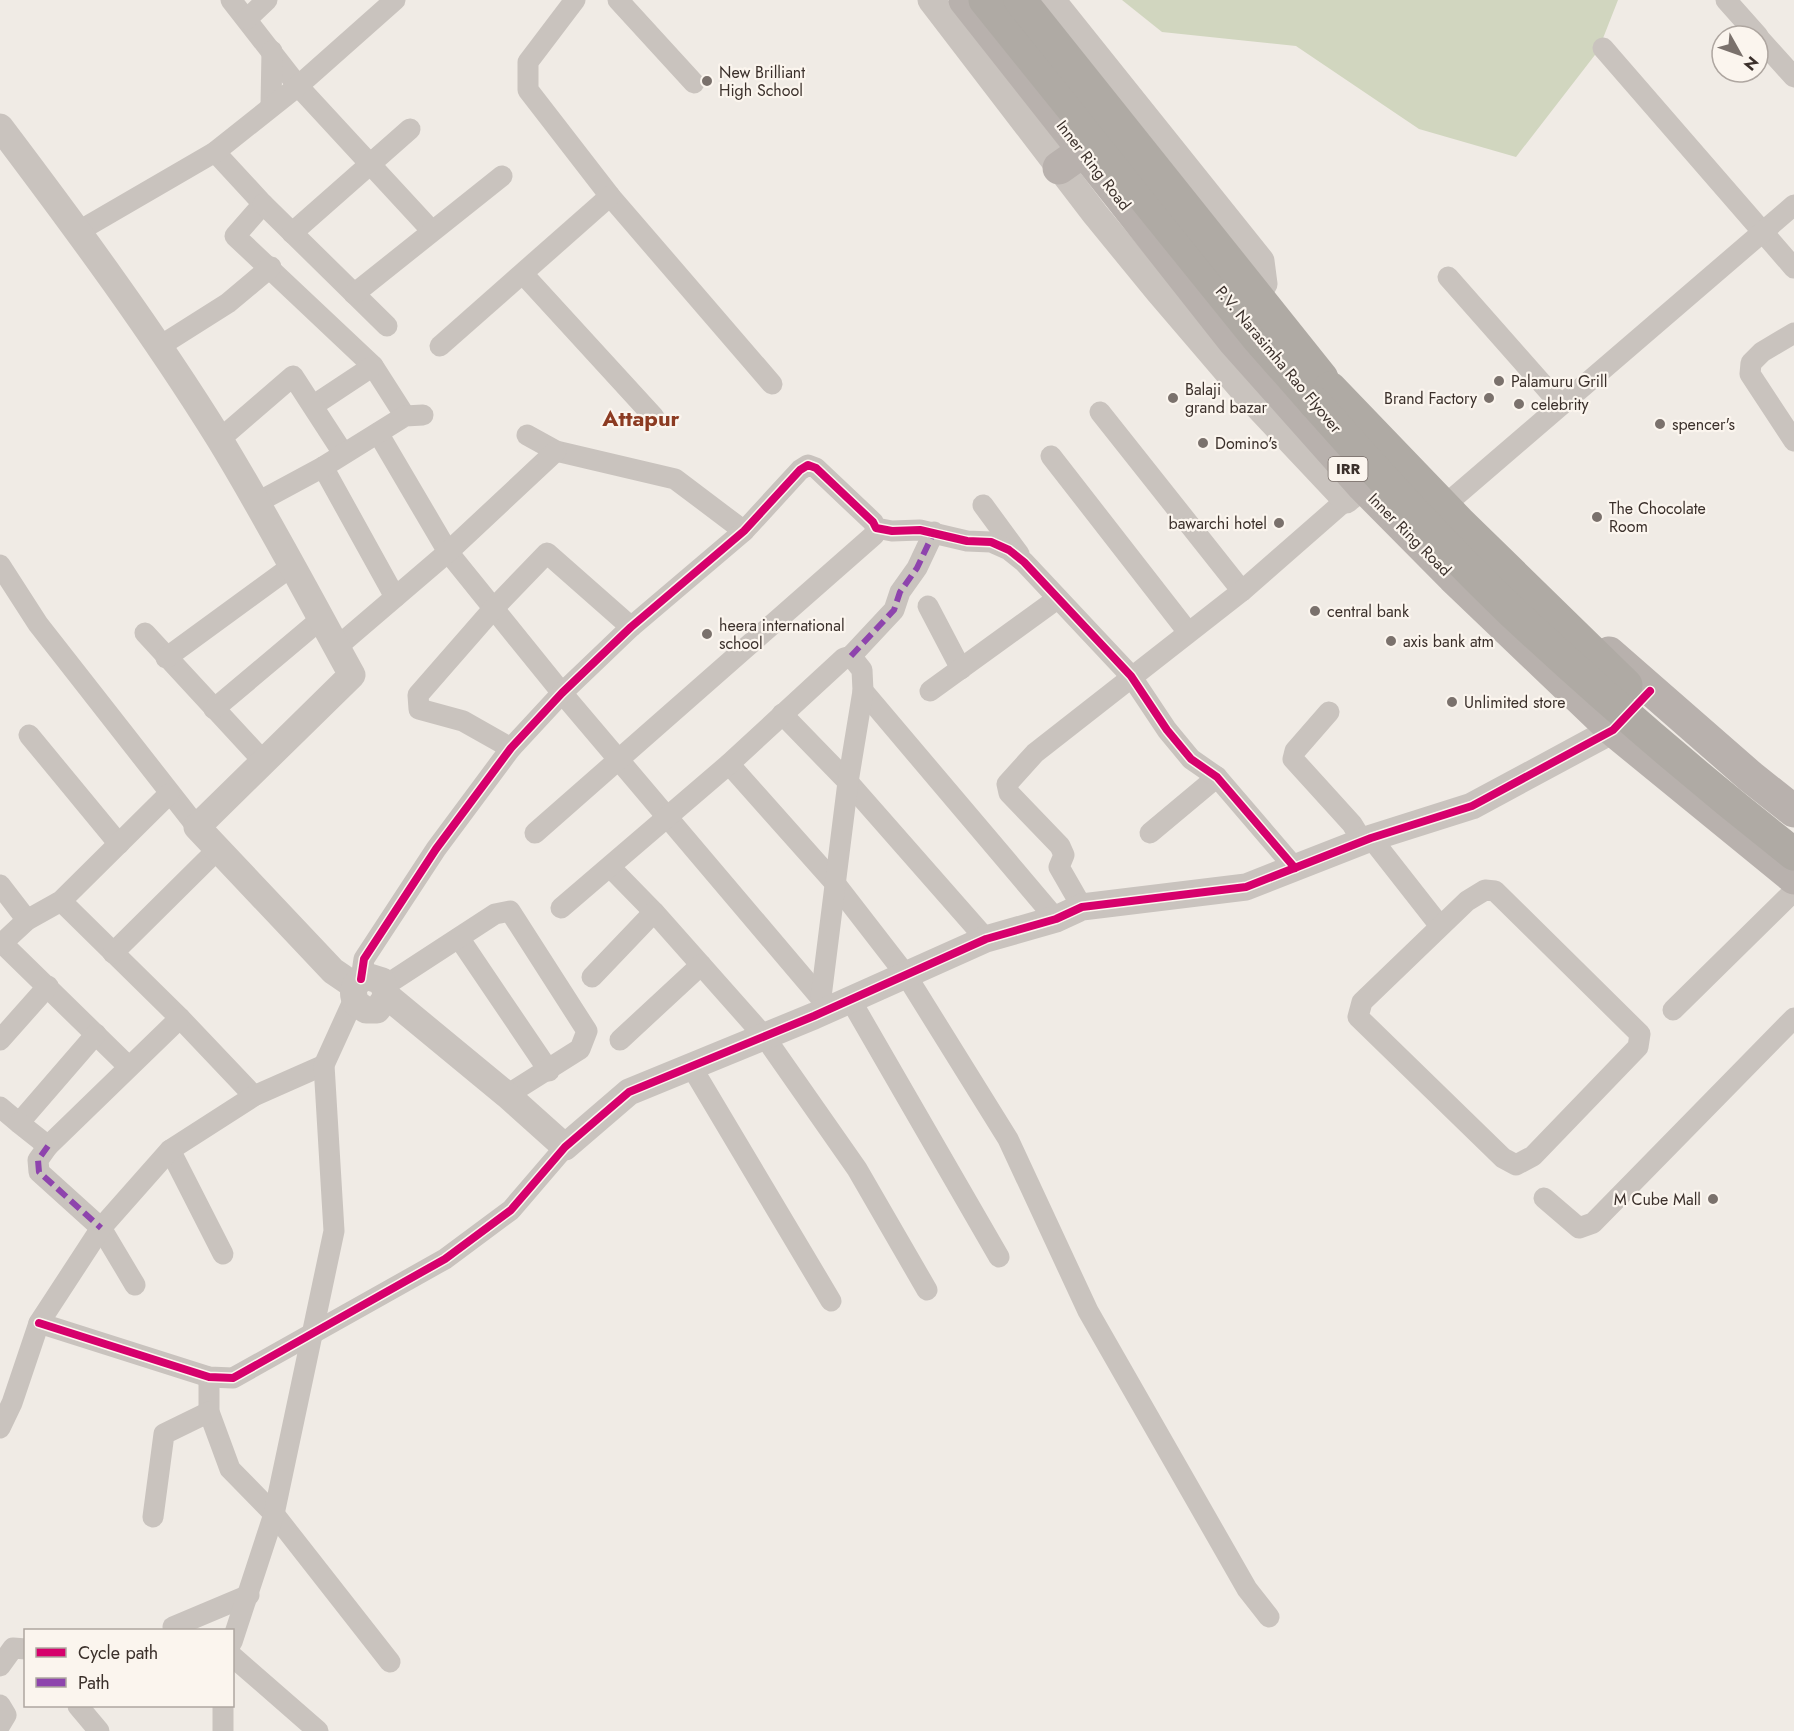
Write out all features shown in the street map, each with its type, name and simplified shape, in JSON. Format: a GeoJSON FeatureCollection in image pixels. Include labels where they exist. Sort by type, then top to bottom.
{"type":"FeatureCollection","features":[{"type":"Feature","properties":{"kind":"highway","name":"P.V. Narasimha Rao Flyover"},"geometry":{"type":"LineString","coordinates":[[984,0],[1256,336],[1443,543],[1510,610],[1650,736],[1794,854]]}},
{"type":"Feature","properties":{"kind":"highway","name":"P.V. Narasimha Rao Flyover"},"geometry":{"type":"LineString","coordinates":[[1020,0],[1329,386],[1459,522],[1598,658],[1732,778],[1794,825]]}},
{"type":"Feature","properties":{"kind":"main road","name":"Inner Ring Road"},"geometry":{"type":"LineString","coordinates":[[965,0],[1071,160],[1234,341],[1354,493],[1453,577],[1613,730],[1794,878]]}},
{"type":"Feature","properties":{"kind":"main road"},"geometry":{"type":"LineString","coordinates":[[1038,0],[1321,359],[1496,545],[1650,691],[1794,811]]}},
{"type":"Feature","properties":{"kind":"street"},"geometry":{"type":"LineString","coordinates":[[231,0],[298,86],[431,230]]}},
{"type":"Feature","properties":{"kind":"street"},"geometry":{"type":"LineString","coordinates":[[247,19],[267,0]]}},
{"type":"Feature","properties":{"kind":"street"},"geometry":{"type":"LineString","coordinates":[[79,231],[215,152],[271,105],[298,86],[395,0]]}},
{"type":"Feature","properties":{"kind":"street"},"geometry":{"type":"LineString","coordinates":[[575,0],[528,62],[528,90],[610,196],[772,384]]}},
{"type":"Feature","properties":{"kind":"street"},"geometry":{"type":"LineString","coordinates":[[618,0],[694,83]]}},
{"type":"Feature","properties":{"kind":"street"},"geometry":{"type":"LineString","coordinates":[[931,0],[1071,160]]}},
{"type":"Feature","properties":{"kind":"street"},"geometry":{"type":"LineString","coordinates":[[1052,0],[1261,261],[1264,284]]}},
{"type":"Feature","properties":{"kind":"street"},"geometry":{"type":"LineString","coordinates":[[1726,0],[1747,24]]}},
{"type":"Feature","properties":{"kind":"street"},"geometry":{"type":"LineString","coordinates":[[1603,48],[1794,268]]}},
{"type":"Feature","properties":{"kind":"street"},"geometry":{"type":"LineString","coordinates":[[1770,50],[1794,77]]}},
{"type":"Feature","properties":{"kind":"street"},"geometry":{"type":"LineString","coordinates":[[271,105],[272,51]]}},
{"type":"Feature","properties":{"kind":"street"},"geometry":{"type":"LineString","coordinates":[[0,127],[79,231],[160,346],[258,502],[352,675],[265,763],[197,827]]}},
{"type":"Feature","properties":{"kind":"street"},"geometry":{"type":"LineString","coordinates":[[292,233],[372,165],[410,129]]}},
{"type":"Feature","properties":{"kind":"street"},"geometry":{"type":"LineString","coordinates":[[215,152],[263,204],[387,326]]}},
{"type":"Feature","properties":{"kind":"street"},"geometry":{"type":"LineString","coordinates":[[354,294],[431,230],[502,176]]}},
{"type":"Feature","properties":{"kind":"street"},"geometry":{"type":"LineString","coordinates":[[440,346],[524,275],[610,196]]}},
{"type":"Feature","properties":{"kind":"street"},"geometry":{"type":"LineString","coordinates":[[258,502],[323,467],[378,433],[414,415],[373,366],[272,267],[235,236],[263,204]]}},
{"type":"Feature","properties":{"kind":"street"},"geometry":{"type":"LineString","coordinates":[[1452,498],[1794,205]]}},
{"type":"Feature","properties":{"kind":"street"},"geometry":{"type":"LineString","coordinates":[[160,346],[228,303],[272,267]]}},
{"type":"Feature","properties":{"kind":"street"},"geometry":{"type":"LineString","coordinates":[[524,275],[654,417]]}},
{"type":"Feature","properties":{"kind":"street"},"geometry":{"type":"LineString","coordinates":[[1448,277],[1561,405]]}},
{"type":"Feature","properties":{"kind":"street"},"geometry":{"type":"LineString","coordinates":[[1794,333],[1762,352],[1751,363],[1750,374],[1794,441]]}},
{"type":"Feature","properties":{"kind":"street"},"geometry":{"type":"LineString","coordinates":[[314,405],[373,366]]}},
{"type":"Feature","properties":{"kind":"street"},"geometry":{"type":"LineString","coordinates":[[220,440],[293,376],[314,405],[343,453]]}},
{"type":"Feature","properties":{"kind":"street"},"geometry":{"type":"LineString","coordinates":[[1100,412],[1242,591]]}},
{"type":"Feature","properties":{"kind":"street"},"geometry":{"type":"LineString","coordinates":[[378,433],[448,552],[562,693],[834,1002],[999,1257]]}},
{"type":"Feature","properties":{"kind":"street"},"geometry":{"type":"LineString","coordinates":[[527,435],[556,451],[675,479],[744,531]]}},
{"type":"Feature","properties":{"kind":"street"},"geometry":{"type":"LineString","coordinates":[[337,647],[448,552],[556,451]]}},
{"type":"Feature","properties":{"kind":"street"},"geometry":{"type":"LineString","coordinates":[[1051,456],[1188,632]]}},
{"type":"Feature","properties":{"kind":"street"},"geometry":{"type":"LineString","coordinates":[[369,989],[364,959],[436,849],[511,748],[562,693],[631,627],[744,531],[800,470],[808,465],[816,468],[873,522],[876,528],[874,535],[536,833]]}},
{"type":"Feature","properties":{"kind":"street"},"geometry":{"type":"LineString","coordinates":[[323,467],[395,597]]}},
{"type":"Feature","properties":{"kind":"street"},"geometry":{"type":"LineString","coordinates":[[1082,907],[1059,867],[1065,855],[1060,846],[1009,793],[1007,784],[1035,753],[1242,591],[1354,493]]}},
{"type":"Feature","properties":{"kind":"street"},"geometry":{"type":"LineString","coordinates":[[983,505],[1024,562],[1131,676],[1167,730],[1191,759],[1217,777],[1295,868]]}},
{"type":"Feature","properties":{"kind":"street"},"geometry":{"type":"LineString","coordinates":[[876,528],[934,532],[968,541],[991,542],[1009,550],[1024,562]]}},
{"type":"Feature","properties":{"kind":"street"},"geometry":{"type":"LineString","coordinates":[[561,908],[729,764],[844,658],[851,656],[894,610],[900,592],[917,568],[934,532]]}},
{"type":"Feature","properties":{"kind":"street"},"geometry":{"type":"LineString","coordinates":[[511,748],[463,722],[419,709],[418,695],[494,608],[547,553],[631,627]]}},
{"type":"Feature","properties":{"kind":"street"},"geometry":{"type":"LineString","coordinates":[[0,566],[38,624],[169,794],[216,850],[333,971],[369,989],[507,1095],[564,1147]]}},
{"type":"Feature","properties":{"kind":"street"},"geometry":{"type":"LineString","coordinates":[[166,658],[292,566]]}},
{"type":"Feature","properties":{"kind":"street"},"geometry":{"type":"LineString","coordinates":[[930,691],[1057,599]]}},
{"type":"Feature","properties":{"kind":"street"},"geometry":{"type":"LineString","coordinates":[[928,606],[961,669]]}},
{"type":"Feature","properties":{"kind":"street"},"geometry":{"type":"LineString","coordinates":[[214,709],[321,619]]}},
{"type":"Feature","properties":{"kind":"street"},"geometry":{"type":"LineString","coordinates":[[145,633],[265,763]]}},
{"type":"Feature","properties":{"kind":"street"},"geometry":{"type":"LineString","coordinates":[[834,1002],[834,882],[863,691],[862,670],[851,656]]}},
{"type":"Feature","properties":{"kind":"street"},"geometry":{"type":"LineString","coordinates":[[863,691],[1056,919]]}},
{"type":"Feature","properties":{"kind":"street"},"geometry":{"type":"LineString","coordinates":[[39,1323],[209,1377],[233,1378],[445,1259],[511,1210],[564,1147],[629,1092],[764,1036],[834,1002],[906,975],[986,939],[1056,919],[1082,907],[1246,887],[1367,840],[1472,806],[1613,730],[1650,691]]}},
{"type":"Feature","properties":{"kind":"street"},"geometry":{"type":"LineString","coordinates":[[1329,712],[1295,751],[1293,759],[1367,840],[1440,926]]}},
{"type":"Feature","properties":{"kind":"street"},"geometry":{"type":"LineString","coordinates":[[782,714],[848,782],[986,939]]}},
{"type":"Feature","properties":{"kind":"street"},"geometry":{"type":"LineString","coordinates":[[29,735],[119,844]]}},
{"type":"Feature","properties":{"kind":"street"},"geometry":{"type":"LineString","coordinates":[[729,764],[834,882],[906,975],[1008,1139],[1088,1311],[1247,1589],[1269,1617]]}},
{"type":"Feature","properties":{"kind":"street"},"geometry":{"type":"LineString","coordinates":[[1150,833],[1217,777]]}},
{"type":"Feature","properties":{"kind":"street"},"geometry":{"type":"LineString","coordinates":[[128,1066],[48,986],[1,944],[27,920],[61,901],[169,794]]}},
{"type":"Feature","properties":{"kind":"street"},"geometry":{"type":"LineString","coordinates":[[113,953],[216,850]]}},
{"type":"Feature","properties":{"kind":"street"},"geometry":{"type":"LineString","coordinates":[[610,867],[654,912],[764,1036],[857,1169],[927,1290]]}},
{"type":"Feature","properties":{"kind":"street"},"geometry":{"type":"LineString","coordinates":[[0,885],[27,920]]}},
{"type":"Feature","properties":{"kind":"street"},"geometry":{"type":"LineString","coordinates":[[1485,890],[1495,891],[1640,1034],[1638,1047],[1525,1163],[1516,1165],[1503,1158],[1358,1017],[1362,1002],[1440,926],[1467,901],[1485,890]]}},
{"type":"Feature","properties":{"kind":"street"},"geometry":{"type":"LineString","coordinates":[[1673,1010],[1794,891]]}},
{"type":"Feature","properties":{"kind":"street"},"geometry":{"type":"LineString","coordinates":[[61,901],[180,1018],[254,1096]]}},
{"type":"Feature","properties":{"kind":"street"},"geometry":{"type":"LineString","coordinates":[[234,1636],[274,1514],[334,1231],[324,1065],[369,989],[459,938],[495,914],[510,911],[587,1031],[580,1049],[549,1071],[507,1095]]}},
{"type":"Feature","properties":{"kind":"street"},"geometry":{"type":"LineString","coordinates":[[592,977],[654,912]]}},
{"type":"Feature","properties":{"kind":"street"},"geometry":{"type":"LineString","coordinates":[[459,938],[549,1071]]}},
{"type":"Feature","properties":{"kind":"street"},"geometry":{"type":"LineString","coordinates":[[620,1040],[701,965]]}},
{"type":"Feature","properties":{"kind":"street"},"geometry":{"type":"LineString","coordinates":[[0,1040],[48,986]]}},
{"type":"Feature","properties":{"kind":"street"},"geometry":{"type":"LineString","coordinates":[[135,1285],[101,1228],[39,1172],[38,1160],[48,1146],[128,1066],[180,1018]]}},
{"type":"Feature","properties":{"kind":"street"},"geometry":{"type":"LineString","coordinates":[[1544,1198],[1578,1228],[1593,1223],[1794,1018]]}},
{"type":"Feature","properties":{"kind":"street"},"geometry":{"type":"LineString","coordinates":[[19,1123],[96,1034]]}},
{"type":"Feature","properties":{"kind":"street"},"geometry":{"type":"LineString","coordinates":[[0,1428],[6,1398],[39,1323],[101,1228],[170,1150],[254,1096],[324,1065]]}},
{"type":"Feature","properties":{"kind":"street"},"geometry":{"type":"LineString","coordinates":[[691,1065],[831,1301]]}},
{"type":"Feature","properties":{"kind":"street"},"geometry":{"type":"LineString","coordinates":[[0,1107],[48,1146]]}},
{"type":"Feature","properties":{"kind":"street"},"geometry":{"type":"LineString","coordinates":[[170,1150],[223,1254]]}},
{"type":"Feature","properties":{"kind":"street"},"geometry":{"type":"LineString","coordinates":[[209,1377],[209,1412],[230,1469],[274,1514],[390,1662]]}},
{"type":"Feature","properties":{"kind":"street"},"geometry":{"type":"LineString","coordinates":[[153,1517],[164,1434],[209,1412]]}},
{"type":"Feature","properties":{"kind":"street"},"geometry":{"type":"LineString","coordinates":[[173,1627],[249,1595]]}},
{"type":"Feature","properties":{"kind":"street"},"geometry":{"type":"LineString","coordinates":[[0,1666],[13,1648],[24,1649]]}},
{"type":"Feature","properties":{"kind":"street"},"geometry":{"type":"LineString","coordinates":[[234,1658],[318,1731]]}},
{"type":"Feature","properties":{"kind":"street"},"geometry":{"type":"LineString","coordinates":[[0,1705],[6,1715],[0,1725]]}},
{"type":"Feature","properties":{"kind":"street"},"geometry":{"type":"LineString","coordinates":[[79,1707],[99,1731]]}},
{"type":"Feature","properties":{"kind":"street"},"geometry":{"type":"LineString","coordinates":[[223,1707],[223,1731]]}},
{"type":"Feature","properties":{"kind":"green space"},"geometry":{"type":"Polygon","coordinates":[[[1122,0],[1618,0],[1598,51],[1516,157],[1419,129],[1296,46],[1162,32],[1122,0]]]}},
{"type":"Feature","properties":{"kind":"marked path"},"geometry":{"type":"LineString","coordinates":[[851,656],[894,610],[900,592],[917,568],[934,532]]}},
{"type":"Feature","properties":{"kind":"marked path"},"geometry":{"type":"LineString","coordinates":[[48,1146],[38,1160],[39,1172],[101,1228]]}},
{"type":"Feature","properties":{"kind":"cycle path"},"geometry":{"type":"LineString","coordinates":[[361,979],[364,959],[436,849],[511,748],[562,693],[631,627],[744,531],[800,470],[808,465],[816,468],[873,522],[876,528],[892,531],[920,530],[967,541],[991,542],[1009,550],[1024,562],[1131,676],[1167,730],[1191,759],[1217,777],[1295,868]]}},
{"type":"Feature","properties":{"kind":"cycle path"},"geometry":{"type":"LineString","coordinates":[[39,1323],[209,1377],[233,1378],[445,1259],[511,1210],[565,1147],[629,1092],[814,1016],[986,939],[1056,919],[1082,907],[1246,887],[1371,838],[1472,806],[1613,730],[1650,691]]}},
{"type":"Feature","properties":{"kind":"place","name":"New Brilliant High School"},"geometry":{"type":"Point","coordinates":[707,81]}},
{"type":"Feature","properties":{"kind":"place","name":"Palamuru Grill"},"geometry":{"type":"Point","coordinates":[1499,381]}},
{"type":"Feature","properties":{"kind":"place","name":"Balaji grand bazar"},"geometry":{"type":"Point","coordinates":[1173,398]}},
{"type":"Feature","properties":{"kind":"place","name":"Brand Factory"},"geometry":{"type":"Point","coordinates":[1489,398]}},
{"type":"Feature","properties":{"kind":"place","name":"celebrity"},"geometry":{"type":"Point","coordinates":[1519,404]}},
{"type":"Feature","properties":{"kind":"place","name":"spencer's"},"geometry":{"type":"Point","coordinates":[1660,424]}},
{"type":"Feature","properties":{"kind":"place","name":"Domino's"},"geometry":{"type":"Point","coordinates":[1203,443]}},
{"type":"Feature","properties":{"kind":"place","name":"The Chocolate Room"},"geometry":{"type":"Point","coordinates":[1597,517]}},
{"type":"Feature","properties":{"kind":"place","name":"bawarchi hotel"},"geometry":{"type":"Point","coordinates":[1279,523]}},
{"type":"Feature","properties":{"kind":"place","name":"central bank"},"geometry":{"type":"Point","coordinates":[1315,611]}},
{"type":"Feature","properties":{"kind":"place","name":"heera international school"},"geometry":{"type":"Point","coordinates":[707,634]}},
{"type":"Feature","properties":{"kind":"place","name":"axis bank atm"},"geometry":{"type":"Point","coordinates":[1391,641]}},
{"type":"Feature","properties":{"kind":"place","name":"Unlimited store"},"geometry":{"type":"Point","coordinates":[1452,702]}},
{"type":"Feature","properties":{"kind":"place","name":"M Cube Mall"},"geometry":{"type":"Point","coordinates":[1713,1199]}},
{"type":"Feature","properties":{"kind":"district","name":"Attapur"},"geometry":{"type":"Point","coordinates":[641,418]}}]}
